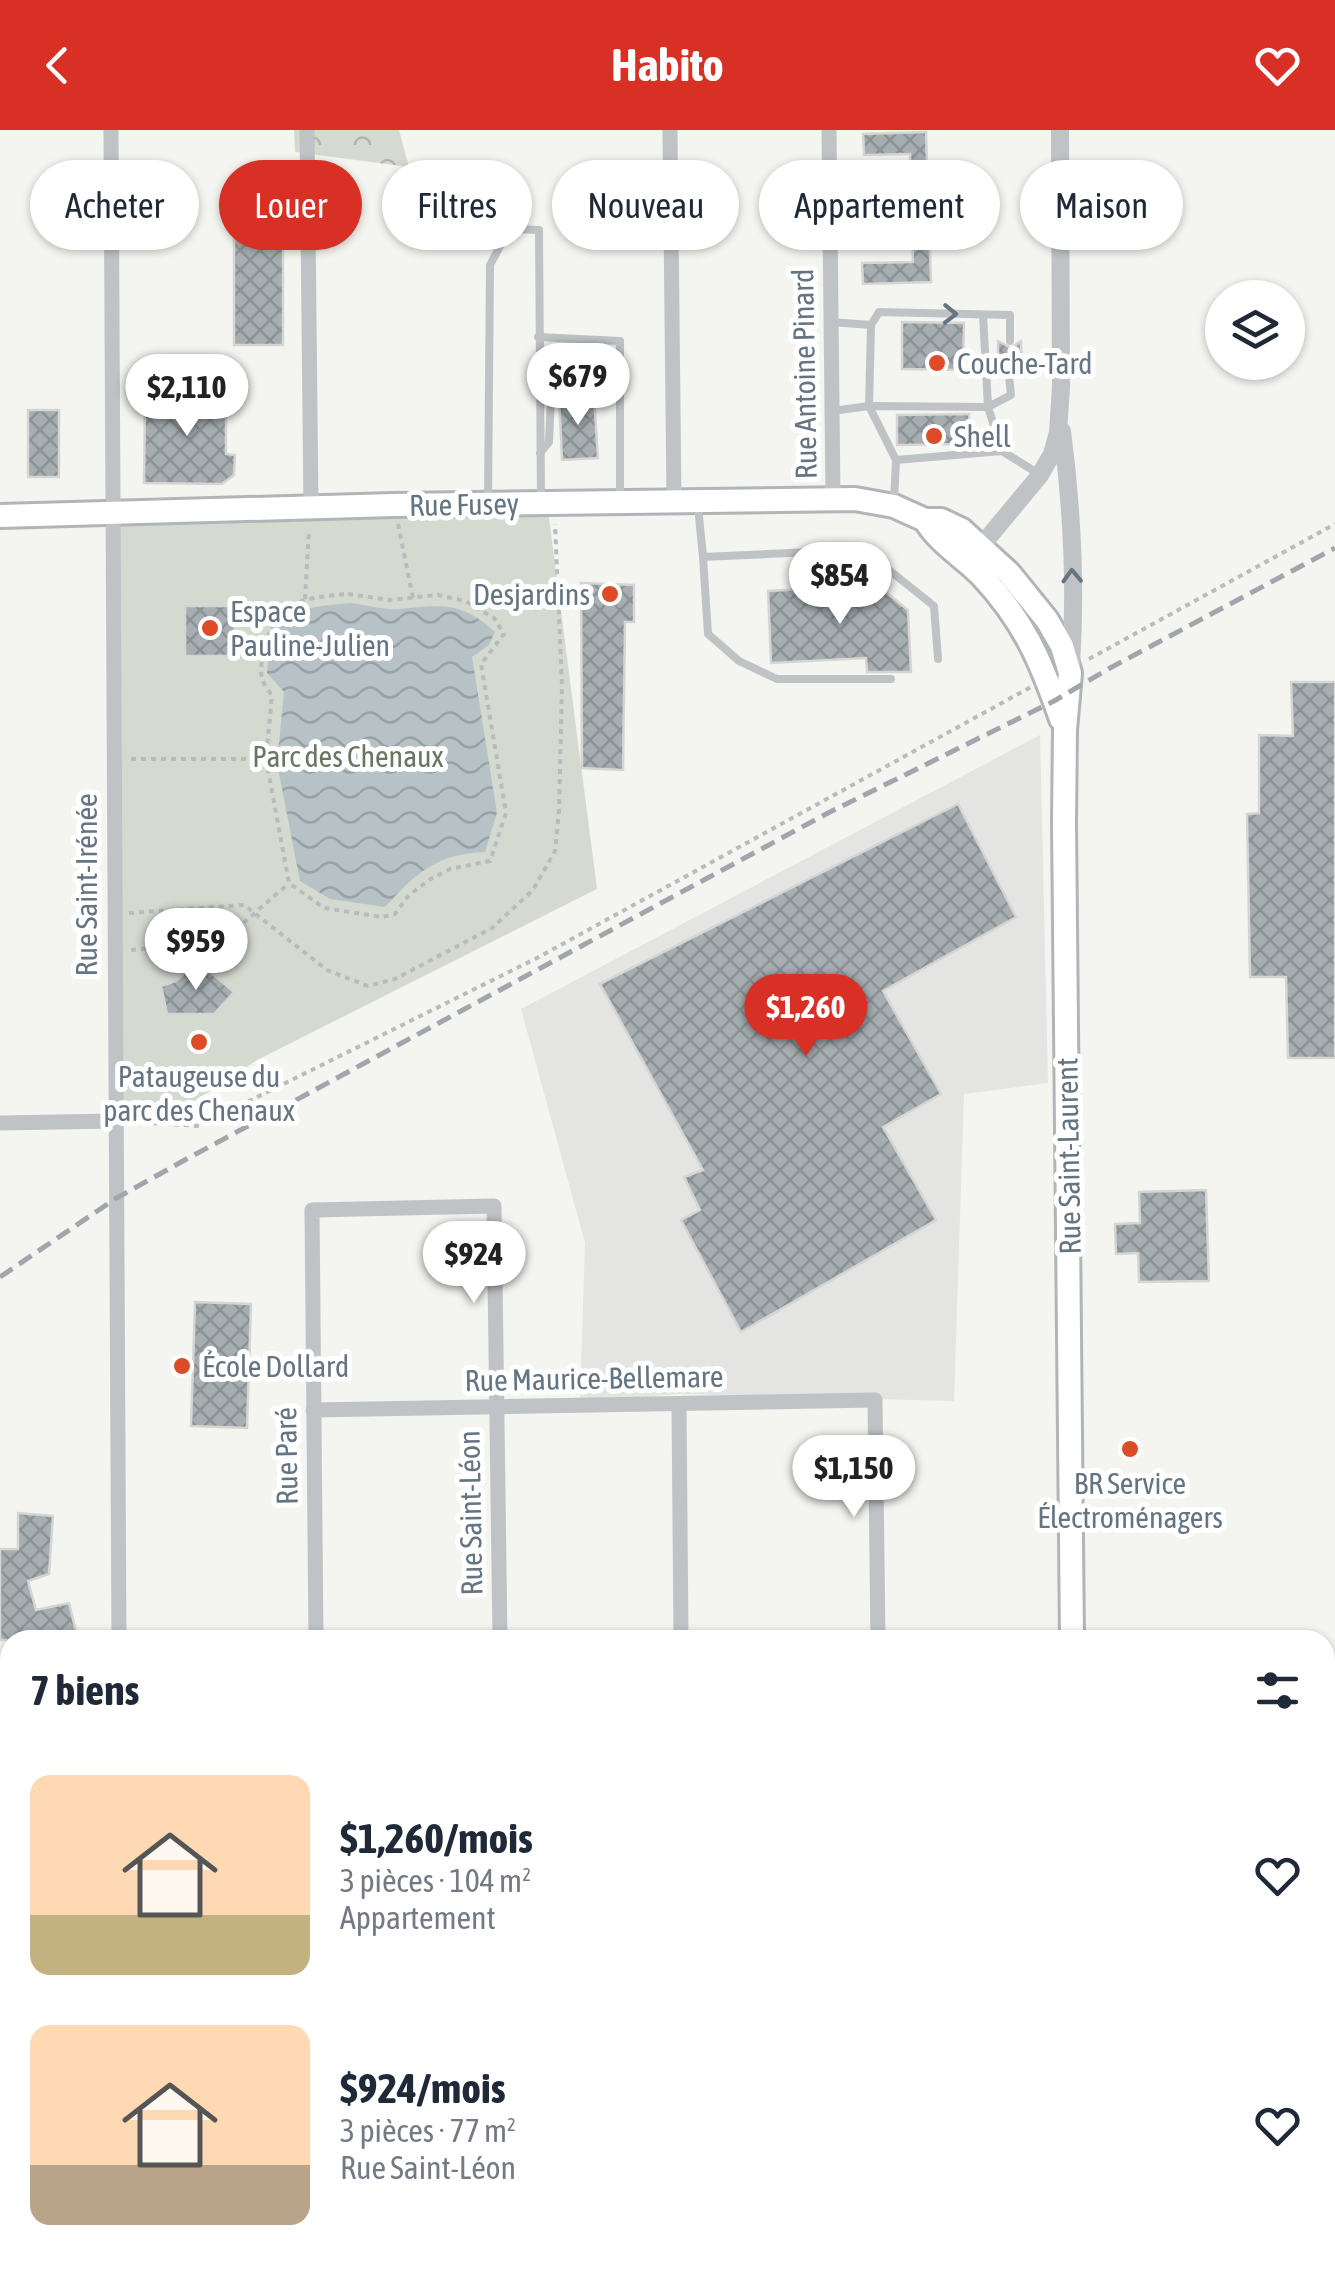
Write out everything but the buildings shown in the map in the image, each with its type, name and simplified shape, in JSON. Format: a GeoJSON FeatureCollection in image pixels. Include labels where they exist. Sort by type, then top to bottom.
{"type":"FeatureCollection","features":[{"type":"Feature","properties":{"kind":"main road","name":"Rue Fusey"},"geometry":{"type":"LineString","coordinates":[[0,516],[855,498],[894,506],[925,520],[940,542],[974,554],[1021,625],[1063,673]]}},
{"type":"Feature","properties":{"kind":"main road","name":"Rue Saint-Laurent"},"geometry":{"type":"LineString","coordinates":[[1063,673],[1072,1630]]}},
{"type":"Feature","properties":{"kind":"street","name":"Rue Saint-Irénée"},"geometry":{"type":"LineString","coordinates":[[111,130],[119,1630]]}},
{"type":"Feature","properties":{"kind":"street"},"geometry":{"type":"LineString","coordinates":[[308,130],[311,507]]}},
{"type":"Feature","properties":{"kind":"street"},"geometry":{"type":"LineString","coordinates":[[670,130],[686,501]]}},
{"type":"Feature","properties":{"kind":"street","name":"Rue Antoine Pinard"},"geometry":{"type":"LineString","coordinates":[[828,130],[832,498]]}},
{"type":"Feature","properties":{"kind":"street"},"geometry":{"type":"LineString","coordinates":[[1060,130],[1060,416],[1069,484],[1073,620],[1063,673]]}},
{"type":"Feature","properties":{"kind":"street"},"geometry":{"type":"LineString","coordinates":[[974,554],[1040,475],[1054,446],[1060,416]]}},
{"type":"Feature","properties":{"kind":"street"},"geometry":{"type":"LineString","coordinates":[[0,1124],[114,1121]]}},
{"type":"Feature","properties":{"kind":"street","name":"Rue Paré"},"geometry":{"type":"LineString","coordinates":[[316,1630],[312,1210],[494,1206]]}},
{"type":"Feature","properties":{"kind":"street","name":"Rue Saint-Léon"},"geometry":{"type":"LineString","coordinates":[[494,1206],[500,1630]]}},
{"type":"Feature","properties":{"kind":"street","name":"Rue Maurice-Bellemare"},"geometry":{"type":"LineString","coordinates":[[313,1410],[876,1400],[878,1630]]}},
{"type":"Feature","properties":{"kind":"street"},"geometry":{"type":"LineString","coordinates":[[679,1404],[681,1630]]}},
{"type":"Feature","properties":{"kind":"lane"},"geometry":{"type":"LineString","coordinates":[[488,504],[490,266],[508,229],[539,230],[540,452],[547,502]]}},
{"type":"Feature","properties":{"kind":"lane"},"geometry":{"type":"LineString","coordinates":[[894,506],[896,460],[869,406],[870,325],[879,312],[1010,315],[1010,341]]}},
{"type":"Feature","properties":{"kind":"lane"},"geometry":{"type":"LineString","coordinates":[[984,315],[988,407],[1002,451]]}},
{"type":"Feature","properties":{"kind":"lane"},"geometry":{"type":"LineString","coordinates":[[831,322],[870,325]]}},
{"type":"Feature","properties":{"kind":"lane"},"geometry":{"type":"LineString","coordinates":[[538,337],[620,340],[620,502]]}},
{"type":"Feature","properties":{"kind":"lane"},"geometry":{"type":"LineString","coordinates":[[572,367],[589,358],[620,366]]}},
{"type":"Feature","properties":{"kind":"lane"},"geometry":{"type":"LineString","coordinates":[[540,452],[549,442],[552,372],[561,366],[572,367],[620,390]]}},
{"type":"Feature","properties":{"kind":"lane"},"geometry":{"type":"LineString","coordinates":[[832,411],[869,406],[919,411],[988,407],[1010,395],[1009,376]]}},
{"type":"Feature","properties":{"kind":"lane"},"geometry":{"type":"LineString","coordinates":[[914,458],[915,444]]}},
{"type":"Feature","properties":{"kind":"lane"},"geometry":{"type":"LineString","coordinates":[[949,456],[950,444]]}},
{"type":"Feature","properties":{"kind":"lane"},"geometry":{"type":"LineString","coordinates":[[896,460],[1002,451],[1040,475]]}},
{"type":"Feature","properties":{"kind":"lane"},"geometry":{"type":"LineString","coordinates":[[686,501],[703,557],[708,634],[739,661],[777,679],[891,679]]}},
{"type":"Feature","properties":{"kind":"lane"},"geometry":{"type":"LineString","coordinates":[[703,557],[834,551],[874,558],[934,606],[938,659]]}},
{"type":"Feature","properties":{"kind":"path"},"geometry":{"type":"LineString","coordinates":[[114,914],[244,905],[328,970],[368,986],[394,979],[492,928],[533,890],[555,851],[560,811],[562,686],[547,502]]}},
{"type":"Feature","properties":{"kind":"path"},"geometry":{"type":"LineString","coordinates":[[394,505],[413,598]]}},
{"type":"Feature","properties":{"kind":"path"},"geometry":{"type":"LineString","coordinates":[[305,599],[311,507]]}},
{"type":"Feature","properties":{"kind":"path"},"geometry":{"type":"LineString","coordinates":[[114,1121],[199,1126],[537,958],[1335,524]]}},
{"type":"Feature","properties":{"kind":"path"},"geometry":{"type":"LineString","coordinates":[[348,594],[390,600],[413,598],[438,596],[465,601],[494,618],[504,634],[481,664],[506,813],[490,861],[450,868],[428,880],[395,914],[382,917],[324,908],[289,883],[266,759],[272,695],[262,685],[260,671],[268,634],[278,614],[305,599],[348,594]]}},
{"type":"Feature","properties":{"kind":"path"},"geometry":{"type":"LineString","coordinates":[[114,759],[266,759]]}},
{"type":"Feature","properties":{"kind":"path"},"geometry":{"type":"LineString","coordinates":[[114,952],[223,941],[289,883]]}},
{"type":"Feature","properties":{"kind":"shaded area"},"geometry":{"type":"Polygon","coordinates":[[[1040,735],[1048,1083],[964,1094],[954,1401],[678,1394],[580,1402],[585,1243],[521,1009],[1040,735]]]}},
{"type":"Feature","properties":{"kind":"green space"},"geometry":{"type":"Polygon","coordinates":[[[294,130],[399,130],[407,160],[382,160],[382,163],[295,152],[294,130]]]}},
{"type":"Feature","properties":{"kind":"green space","name":"Parc des Chenaux"},"geometry":{"type":"Polygon","coordinates":[[[548,510],[597,889],[257,1060],[179,1111],[121,1111],[116,526],[548,510]]]}},
{"type":"Feature","properties":{"kind":"water"},"geometry":{"type":"Polygon","coordinates":[[[351,603],[393,609],[450,607],[472,615],[495,632],[489,645],[472,657],[497,813],[485,852],[454,857],[429,867],[385,907],[330,899],[300,881],[277,763],[284,692],[267,673],[275,637],[290,617],[301,611],[351,603]]]}},
{"type":"Feature","properties":{"kind":"railway"},"geometry":{"type":"LineString","coordinates":[[0,1277],[115,1199],[183,1161],[828,813],[1054,701],[1335,548]]}},
{"type":"Feature","properties":{"kind":"place","name":"Couche-Tard"},"geometry":{"type":"Point","coordinates":[937,363]}},
{"type":"Feature","properties":{"kind":"place","name":"Shell"},"geometry":{"type":"Point","coordinates":[934,436]}},
{"type":"Feature","properties":{"kind":"place","name":"Desjardins"},"geometry":{"type":"Point","coordinates":[610,594]}},
{"type":"Feature","properties":{"kind":"place","name":"Espace Pauline-Julien"},"geometry":{"type":"Point","coordinates":[210,628]}},
{"type":"Feature","properties":{"kind":"place","name":"Pataugeuse du parc des Chenaux"},"geometry":{"type":"Point","coordinates":[199,1042]}},
{"type":"Feature","properties":{"kind":"place","name":"École Dollard"},"geometry":{"type":"Point","coordinates":[182,1366]}},
{"type":"Feature","properties":{"kind":"place","name":"BR Service Électroménagers"},"geometry":{"type":"Point","coordinates":[1130,1449]}}]}
